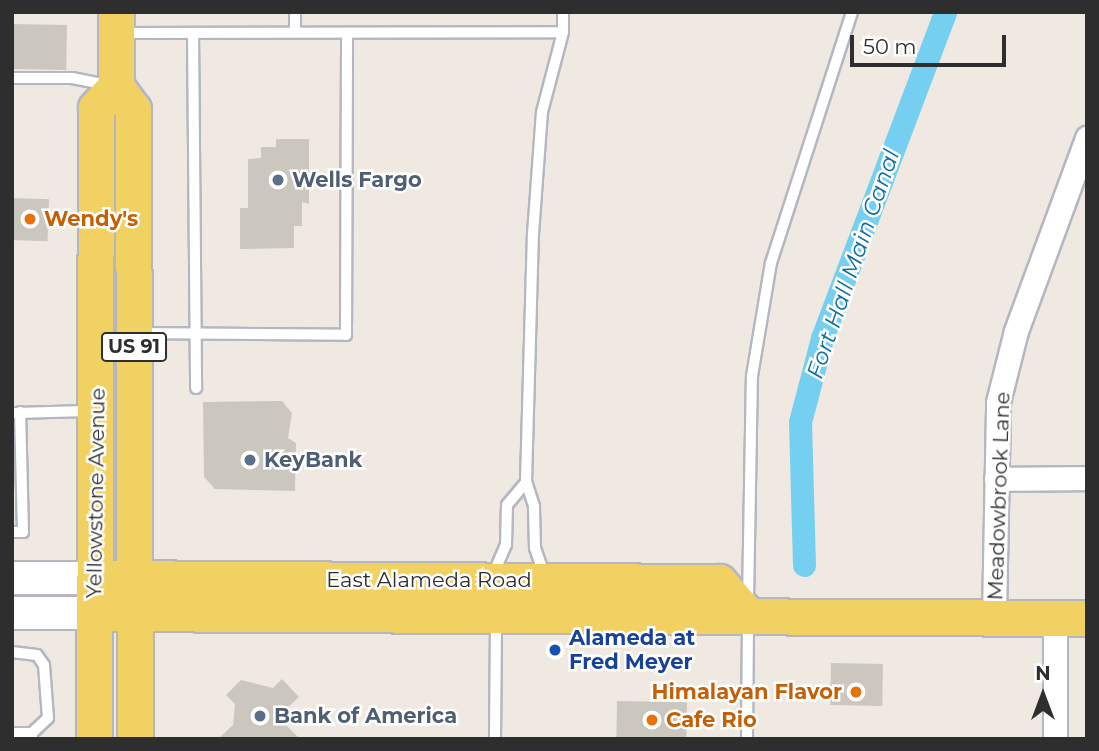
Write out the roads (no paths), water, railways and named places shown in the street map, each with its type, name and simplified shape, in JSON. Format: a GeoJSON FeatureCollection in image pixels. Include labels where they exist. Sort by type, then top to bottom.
{"type":"FeatureCollection","features":[{"type":"Feature","properties":{"kind":"main road"},"geometry":{"type":"LineString","coordinates":[[116,23],[116,86]]}},
{"type":"Feature","properties":{"kind":"main road","name":"Yellowstone Avenue"},"geometry":{"type":"LineString","coordinates":[[94,739],[96,108],[116,86],[133,109],[135,739]]}},
{"type":"Feature","properties":{"kind":"main road"},"geometry":{"type":"LineString","coordinates":[[12,578],[94,578]]}},
{"type":"Feature","properties":{"kind":"main road","name":"East Alameda Road"},"geometry":{"type":"LineString","coordinates":[[94,578],[494,597],[748,615],[1071,617]]}},
{"type":"Feature","properties":{"kind":"main road","name":"East Alameda Road"},"geometry":{"type":"LineString","coordinates":[[94,613],[494,597],[547,581],[719,582],[748,615]]}},
{"type":"Feature","properties":{"kind":"main road"},"geometry":{"type":"LineString","coordinates":[[12,613],[94,613]]}},
{"type":"Feature","properties":{"kind":"street","name":"Meadowbrook Lane"},"geometry":{"type":"LineString","coordinates":[[994,617],[998,402],[1016,331],[1087,138]]}},
{"type":"Feature","properties":{"kind":"street"},"geometry":{"type":"LineString","coordinates":[[996,479],[1087,478]]}},
{"type":"Feature","properties":{"kind":"street"},"geometry":{"type":"LineString","coordinates":[[1055,739],[1071,617]]}},
{"type":"Feature","properties":{"kind":"lane"},"geometry":{"type":"LineString","coordinates":[[295,12],[295,32]]}},
{"type":"Feature","properties":{"kind":"lane"},"geometry":{"type":"LineString","coordinates":[[547,581],[535,548],[534,506],[526,482],[535,170],[542,112],[563,32],[563,12]]}},
{"type":"Feature","properties":{"kind":"lane"},"geometry":{"type":"LineString","coordinates":[[747,739],[752,376],[771,263],[852,12]]}},
{"type":"Feature","properties":{"kind":"lane"},"geometry":{"type":"LineString","coordinates":[[116,23],[193,33],[563,32]]}},
{"type":"Feature","properties":{"kind":"lane"},"geometry":{"type":"LineString","coordinates":[[193,33],[196,388]]}},
{"type":"Feature","properties":{"kind":"lane"},"geometry":{"type":"LineString","coordinates":[[134,333],[345,335],[347,34]]}},
{"type":"Feature","properties":{"kind":"lane"},"geometry":{"type":"LineString","coordinates":[[12,78],[72,78],[116,86]]}},
{"type":"Feature","properties":{"kind":"lane"},"geometry":{"type":"LineString","coordinates":[[12,532],[23,532],[16,412],[97,411]]}},
{"type":"Feature","properties":{"kind":"lane"},"geometry":{"type":"LineString","coordinates":[[495,739],[494,597],[506,545],[508,505],[526,482]]}},
{"type":"Feature","properties":{"kind":"lane"},"geometry":{"type":"LineString","coordinates":[[12,652],[37,655],[44,665],[48,718],[32,736],[12,733]]}},
{"type":"Feature","properties":{"kind":"waterway","name":"Fort Hall Main Canal"},"geometry":{"type":"LineString","coordinates":[[804,565],[800,422],[822,338],[945,12]]}},
{"type":"Feature","properties":{"kind":"place","name":"Wells Fargo"},"geometry":{"type":"Point","coordinates":[278,180]}},
{"type":"Feature","properties":{"kind":"place","name":"Wendy's"},"geometry":{"type":"Point","coordinates":[30,219]}},
{"type":"Feature","properties":{"kind":"place","name":"KeyBank"},"geometry":{"type":"Point","coordinates":[250,460]}},
{"type":"Feature","properties":{"kind":"place","name":"Alameda at Fred Meyer"},"geometry":{"type":"Point","coordinates":[555,650]}},
{"type":"Feature","properties":{"kind":"place","name":"Himalayan Flavor"},"geometry":{"type":"Point","coordinates":[856,692]}},
{"type":"Feature","properties":{"kind":"place","name":"Bank of America"},"geometry":{"type":"Point","coordinates":[260,716]}},
{"type":"Feature","properties":{"kind":"place","name":"Cafe Rio"},"geometry":{"type":"Point","coordinates":[652,720]}}]}
